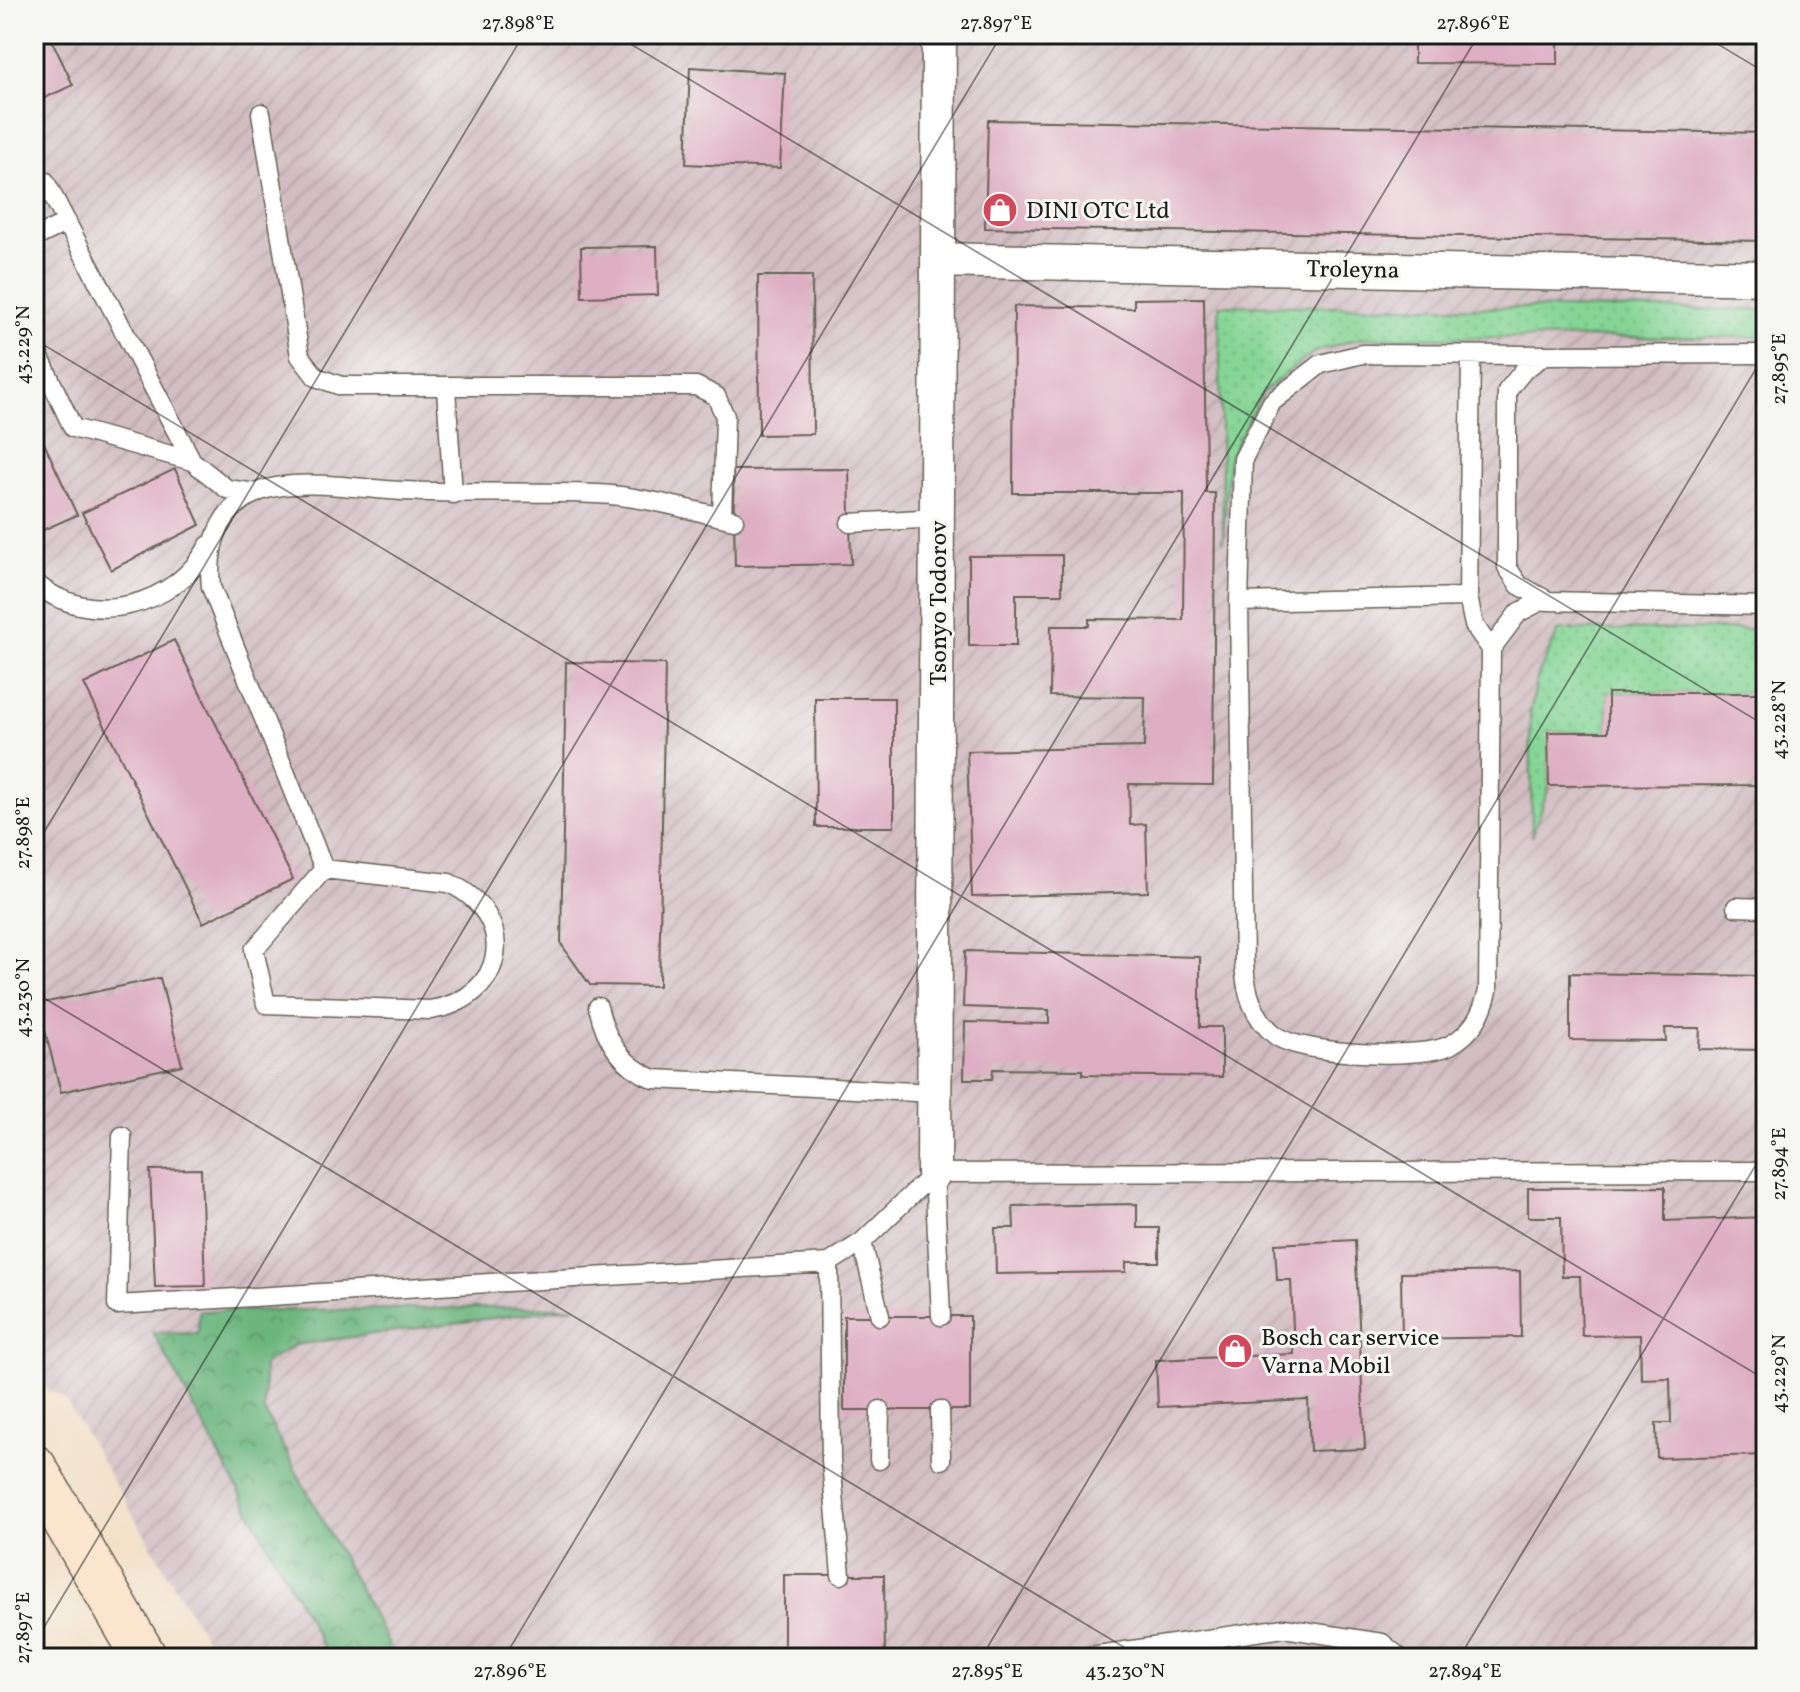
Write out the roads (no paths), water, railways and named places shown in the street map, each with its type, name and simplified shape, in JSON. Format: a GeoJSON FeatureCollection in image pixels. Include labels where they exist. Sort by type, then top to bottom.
{"type":"FeatureCollection","features":[{"type":"Feature","properties":{"kind":"main road"},"geometry":{"type":"LineString","coordinates":[[36,1474],[145,1658]]}},
{"type":"Feature","properties":{"kind":"street","name":"Tsonyo Todorov"},"geometry":{"type":"LineString","coordinates":[[934,1173],[939,34]]}},
{"type":"Feature","properties":{"kind":"street","name":"Troleyna"},"geometry":{"type":"LineString","coordinates":[[940,260],[1766,278]]}},
{"type":"Feature","properties":{"kind":"lane"},"geometry":{"type":"LineString","coordinates":[[34,345],[73,428],[192,461],[227,489],[256,493],[298,486],[453,494],[600,494],[728,519],[725,416],[716,396],[707,390],[685,386],[341,386],[316,377],[306,367],[298,343],[261,113]]}},
{"type":"Feature","properties":{"kind":"lane"},"geometry":{"type":"LineString","coordinates":[[45,181],[192,461]]}},
{"type":"Feature","properties":{"kind":"lane"},"geometry":{"type":"LineString","coordinates":[[34,238],[67,222]]}},
{"type":"Feature","properties":{"kind":"lane"},"geometry":{"type":"LineString","coordinates":[[1471,355],[1468,597],[1474,625],[1491,649],[1488,991],[1483,1009],[1462,1037],[1431,1052],[1297,1046],[1277,1037],[1259,1020],[1246,981],[1239,602],[1243,459],[1272,402],[1321,364],[1362,354],[1766,354]]}},
{"type":"Feature","properties":{"kind":"lane"},"geometry":{"type":"LineString","coordinates":[[1545,355],[1524,370],[1507,391],[1507,567],[1519,585],[1545,599],[1766,606]]}},
{"type":"Feature","properties":{"kind":"lane"},"geometry":{"type":"LineString","coordinates":[[446,388],[453,494]]}},
{"type":"Feature","properties":{"kind":"lane"},"geometry":{"type":"LineString","coordinates":[[34,582],[74,604],[94,608],[141,603],[168,590],[191,571],[238,504],[256,493]]}},
{"type":"Feature","properties":{"kind":"lane"},"geometry":{"type":"LineString","coordinates":[[850,523],[938,518]]}},
{"type":"Feature","properties":{"kind":"lane"},"geometry":{"type":"LineString","coordinates":[[214,536],[209,562],[211,587],[324,869]]}},
{"type":"Feature","properties":{"kind":"lane"},"geometry":{"type":"LineString","coordinates":[[1239,602],[1468,597]]}},
{"type":"Feature","properties":{"kind":"lane"},"geometry":{"type":"LineString","coordinates":[[1491,649],[1518,613],[1545,599]]}},
{"type":"Feature","properties":{"kind":"lane"},"geometry":{"type":"LineString","coordinates":[[324,869],[449,883],[467,891],[482,905],[492,923],[496,943],[494,963],[485,983],[469,999],[450,1007],[430,1010],[266,1004],[254,950],[324,869]]}},
{"type":"Feature","properties":{"kind":"lane"},"geometry":{"type":"LineString","coordinates":[[1736,907],[1766,908]]}},
{"type":"Feature","properties":{"kind":"lane"},"geometry":{"type":"LineString","coordinates":[[598,1007],[604,1030],[617,1053],[635,1070],[654,1079],[935,1093]]}},
{"type":"Feature","properties":{"kind":"lane"},"geometry":{"type":"LineString","coordinates":[[122,1136],[117,1305],[829,1263],[862,1242],[934,1173],[1766,1171]]}},
{"type":"Feature","properties":{"kind":"lane"},"geometry":{"type":"LineString","coordinates":[[934,1173],[941,1316]]}},
{"type":"Feature","properties":{"kind":"lane"},"geometry":{"type":"LineString","coordinates":[[862,1242],[880,1316]]}},
{"type":"Feature","properties":{"kind":"lane"},"geometry":{"type":"LineString","coordinates":[[829,1263],[831,1460],[841,1575]]}},
{"type":"Feature","properties":{"kind":"lane"},"geometry":{"type":"LineString","coordinates":[[879,1460],[880,1410]]}},
{"type":"Feature","properties":{"kind":"lane"},"geometry":{"type":"LineString","coordinates":[[940,1410],[941,1460]]}},
{"type":"Feature","properties":{"kind":"lane"},"geometry":{"type":"LineString","coordinates":[[1077,1658],[1284,1628],[1382,1643],[1400,1658]]}},
{"type":"Feature","properties":{"kind":"place","name":"DINI OTC Ltd"},"geometry":{"type":"Point","coordinates":[1000,210]}},
{"type":"Feature","properties":{"kind":"place","name":"Bosch car service Varna Mobil"},"geometry":{"type":"Point","coordinates":[1235,1351]}}]}
